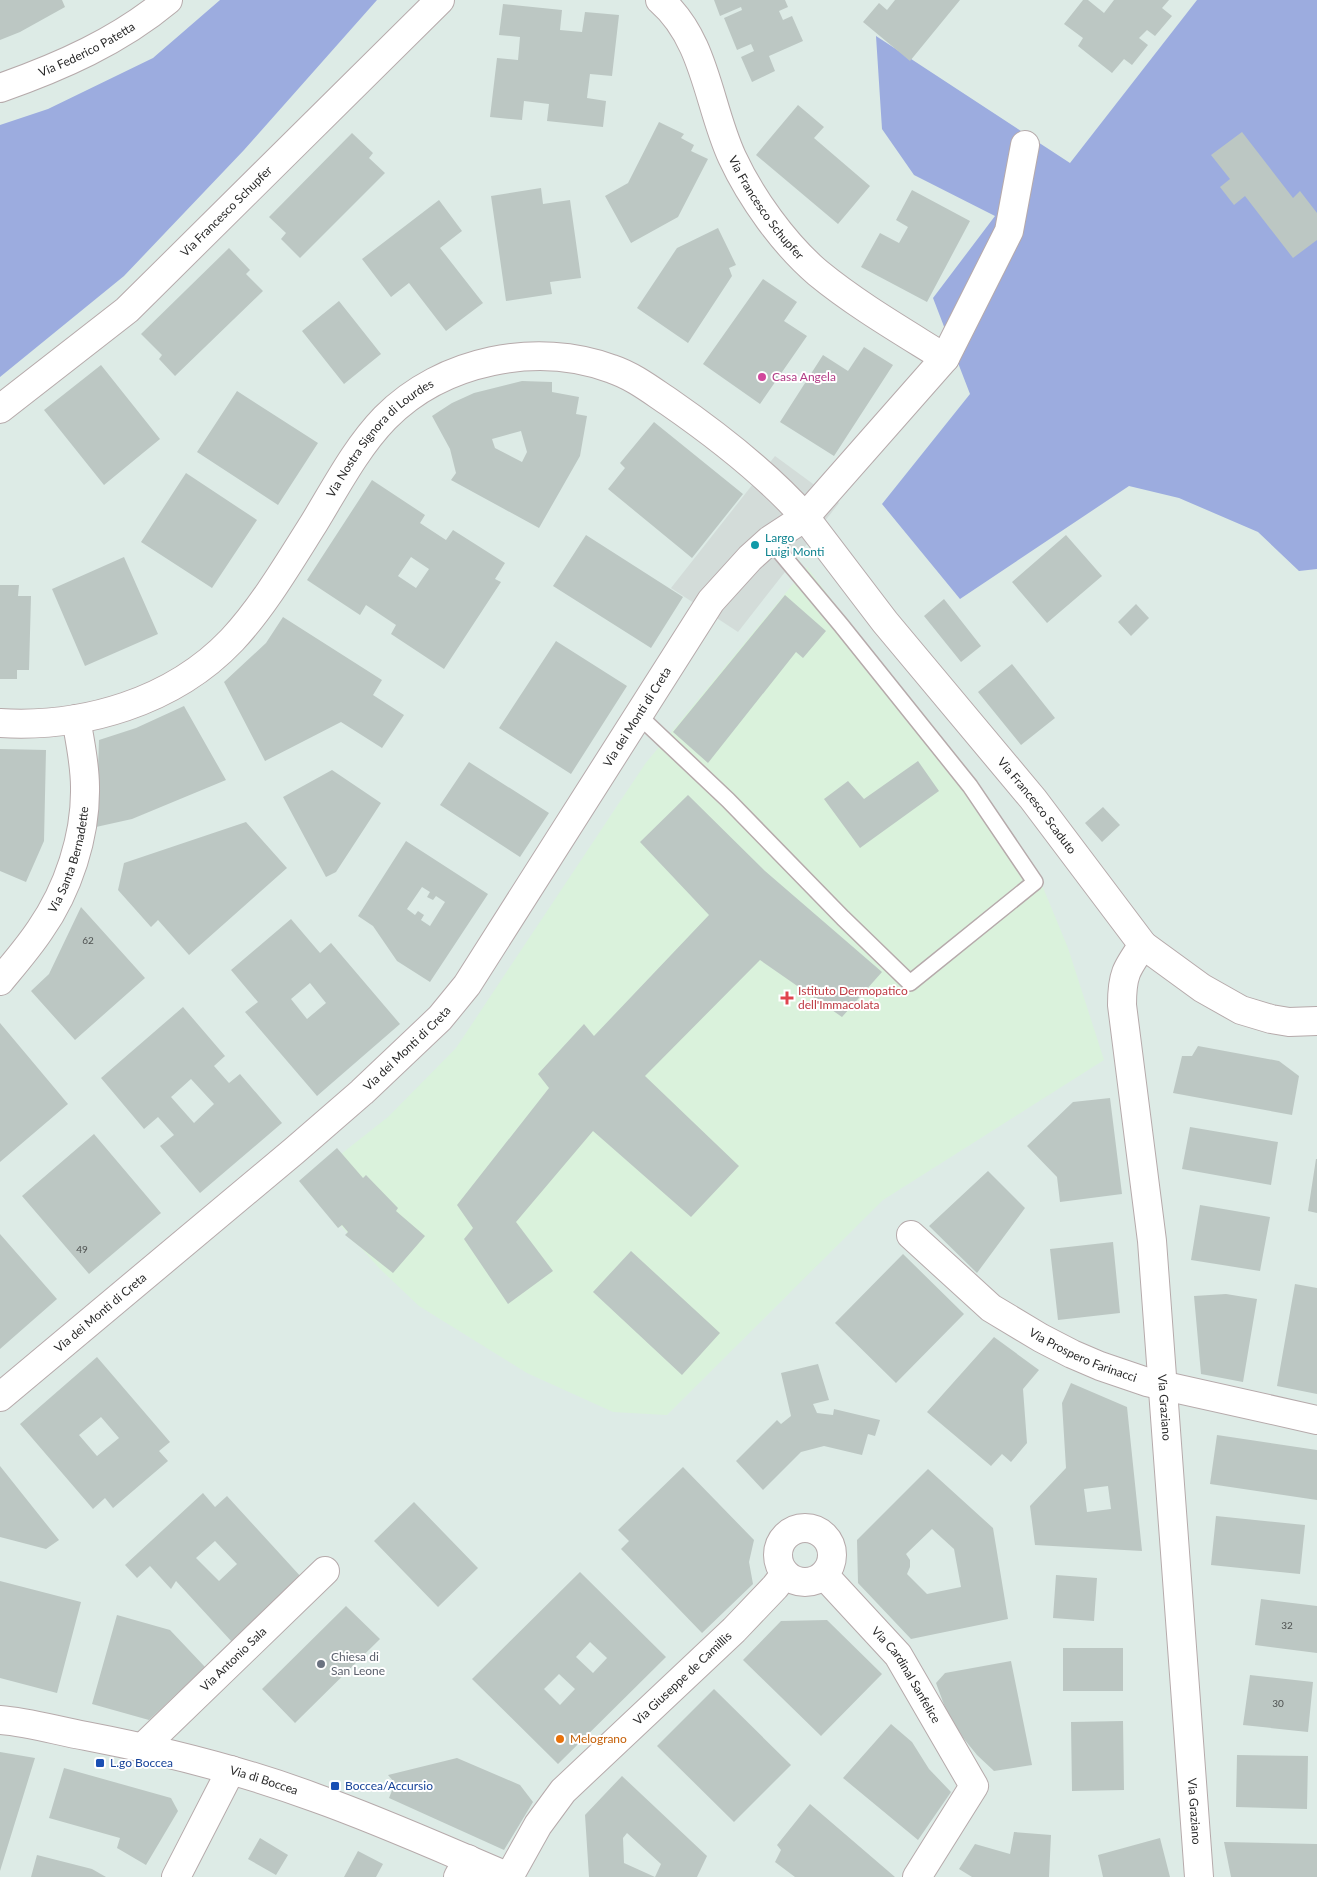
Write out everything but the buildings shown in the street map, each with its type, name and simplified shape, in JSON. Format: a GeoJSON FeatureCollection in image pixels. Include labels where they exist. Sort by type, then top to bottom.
{"type":"FeatureCollection","features":[{"type":"Feature","properties":{"kind":"street","name":"Via Federico Patetta"},"geometry":{"type":"LineString","coordinates":[[0,88],[58,66],[88,52],[133,26],[168,0]]}},
{"type":"Feature","properties":{"kind":"street","name":"Via Francesco Schupfer"},"geometry":{"type":"LineString","coordinates":[[0,409],[127,310],[440,0]]}},
{"type":"Feature","properties":{"kind":"street","name":"Via Francesco Schupfer"},"geometry":{"type":"LineString","coordinates":[[660,0],[670,9],[692,43],[708,84],[725,141],[738,170],[759,203],[784,236],[800,256],[842,291],[945,358]]}},
{"type":"Feature","properties":{"kind":"street"},"geometry":{"type":"LineString","coordinates":[[770,540],[805,517],[945,358],[1009,231],[1024,145]]}},
{"type":"Feature","properties":{"kind":"street","name":"Via Nostra Signora di Lourdes"},"geometry":{"type":"LineString","coordinates":[[0,723],[45,723],[76,719],[116,709],[145,699],[185,678],[211,660],[233,639],[252,616],[294,554],[354,458],[376,428],[395,408],[432,382],[477,365],[517,358],[551,356],[586,361],[616,370],[650,389],[726,444],[770,482],[805,517]]}},
{"type":"Feature","properties":{"kind":"street","name":"Via Francesco Scaduto"},"geometry":{"type":"LineString","coordinates":[[805,517],[886,622],[996,752],[1143,944],[1202,988],[1240,1010],[1271,1020],[1289,1022],[1317,1021]]}},
{"type":"Feature","properties":{"kind":"street","name":"Via dei Monti di Creta"},"geometry":{"type":"LineString","coordinates":[[0,1396],[294,1151],[362,1092],[440,1018],[467,986],[707,606],[736,572],[770,540]]}},
{"type":"Feature","properties":{"kind":"street","name":"Via Santa Bernadette"},"geometry":{"type":"LineString","coordinates":[[0,980],[35,937],[50,914],[66,880],[78,844],[83,825],[86,787],[76,719]]}},
{"type":"Feature","properties":{"kind":"street","name":"Via Graziano"},"geometry":{"type":"LineString","coordinates":[[1143,944],[1124,974],[1122,1005],[1152,1241],[1200,1877]]}},
{"type":"Feature","properties":{"kind":"street","name":"Via Prospero Farinacci"},"geometry":{"type":"LineString","coordinates":[[911,1235],[991,1308],[1072,1354],[1126,1376],[1162,1386],[1317,1420]]}},
{"type":"Feature","properties":{"kind":"street"},"geometry":{"type":"LineString","coordinates":[[798,1528],[810,1528],[821,1533],[829,1542],[832,1553],[830,1565],[824,1575],[812,1582],[798,1582],[785,1574],[779,1566],[777,1554],[780,1543],[788,1534],[798,1528]]}},
{"type":"Feature","properties":{"kind":"street","name":"Via Antonio Sala"},"geometry":{"type":"LineString","coordinates":[[143,1747],[325,1571]]}},
{"type":"Feature","properties":{"kind":"street","name":"Via Giuseppe de Camillis"},"geometry":{"type":"LineString","coordinates":[[509,1877],[538,1825],[564,1791],[734,1630],[785,1574]]}},
{"type":"Feature","properties":{"kind":"street","name":"Via Cardinal Sanfelice"},"geometry":{"type":"LineString","coordinates":[[824,1575],[898,1655],[974,1786],[917,1877]]}},
{"type":"Feature","properties":{"kind":"street","name":"Via di Boccea"},"geometry":{"type":"LineString","coordinates":[[3,1720],[143,1747],[231,1770],[317,1798],[463,1868],[509,1877]]}},
{"type":"Feature","properties":{"kind":"street"},"geometry":{"type":"LineString","coordinates":[[176,1877],[231,1770]]}},
{"type":"Feature","properties":{"kind":"lane"},"geometry":{"type":"LineString","coordinates":[[638,715],[728,800],[843,918],[910,983],[1035,882],[970,786],[770,540]]}},
{"type":"Feature","properties":{"kind":"shaded area"},"geometry":{"type":"Polygon","coordinates":[[[220,0],[377,0],[244,150],[124,276],[0,377],[0,125],[48,109],[153,58],[220,0]]]}},
{"type":"Feature","properties":{"kind":"shaded area"},"geometry":{"type":"Polygon","coordinates":[[[1197,0],[1317,0],[1317,569],[1299,571],[1258,532],[1179,498],[1129,486],[960,599],[882,504],[970,394],[933,298],[995,216],[914,175],[882,129],[876,36],[1070,163],[1197,0]]]}},
{"type":"Feature","properties":{"kind":"shaded area","name":"Largo Luigi Monti"},"geometry":{"type":"Polygon","coordinates":[[[775,456],[839,503],[738,632],[671,588],[775,456]]]}},
{"type":"Feature","properties":{"kind":"shaded area","name":"Istituto Dermopatico dell'Immacolata"},"geometry":{"type":"Polygon","coordinates":[[[807,567],[1037,873],[1068,948],[1104,1060],[883,1200],[667,1415],[613,1412],[527,1373],[419,1306],[380,1269],[303,1184],[388,1117],[456,1048],[645,764],[807,567]]]}},
{"type":"Feature","properties":{"kind":"place","name":"Casa Angela"},"geometry":{"type":"Point","coordinates":[762,377]}},
{"type":"Feature","properties":{"kind":"place","name":"Largo Luigi Monti"},"geometry":{"type":"Point","coordinates":[755,545]}},
{"type":"Feature","properties":{"kind":"place","name":"Istituto Dermopatico dell'Immacolata"},"geometry":{"type":"Point","coordinates":[787,998]}},
{"type":"Feature","properties":{"kind":"place","name":"Chiesa di San Leone"},"geometry":{"type":"Point","coordinates":[321,1664]}},
{"type":"Feature","properties":{"kind":"place","name":"Melograno"},"geometry":{"type":"Point","coordinates":[560,1739]}},
{"type":"Feature","properties":{"kind":"place","name":"L.go Boccea"},"geometry":{"type":"Point","coordinates":[100,1763]}},
{"type":"Feature","properties":{"kind":"place","name":"Boccea/Accursio"},"geometry":{"type":"Point","coordinates":[335,1786]}}]}
